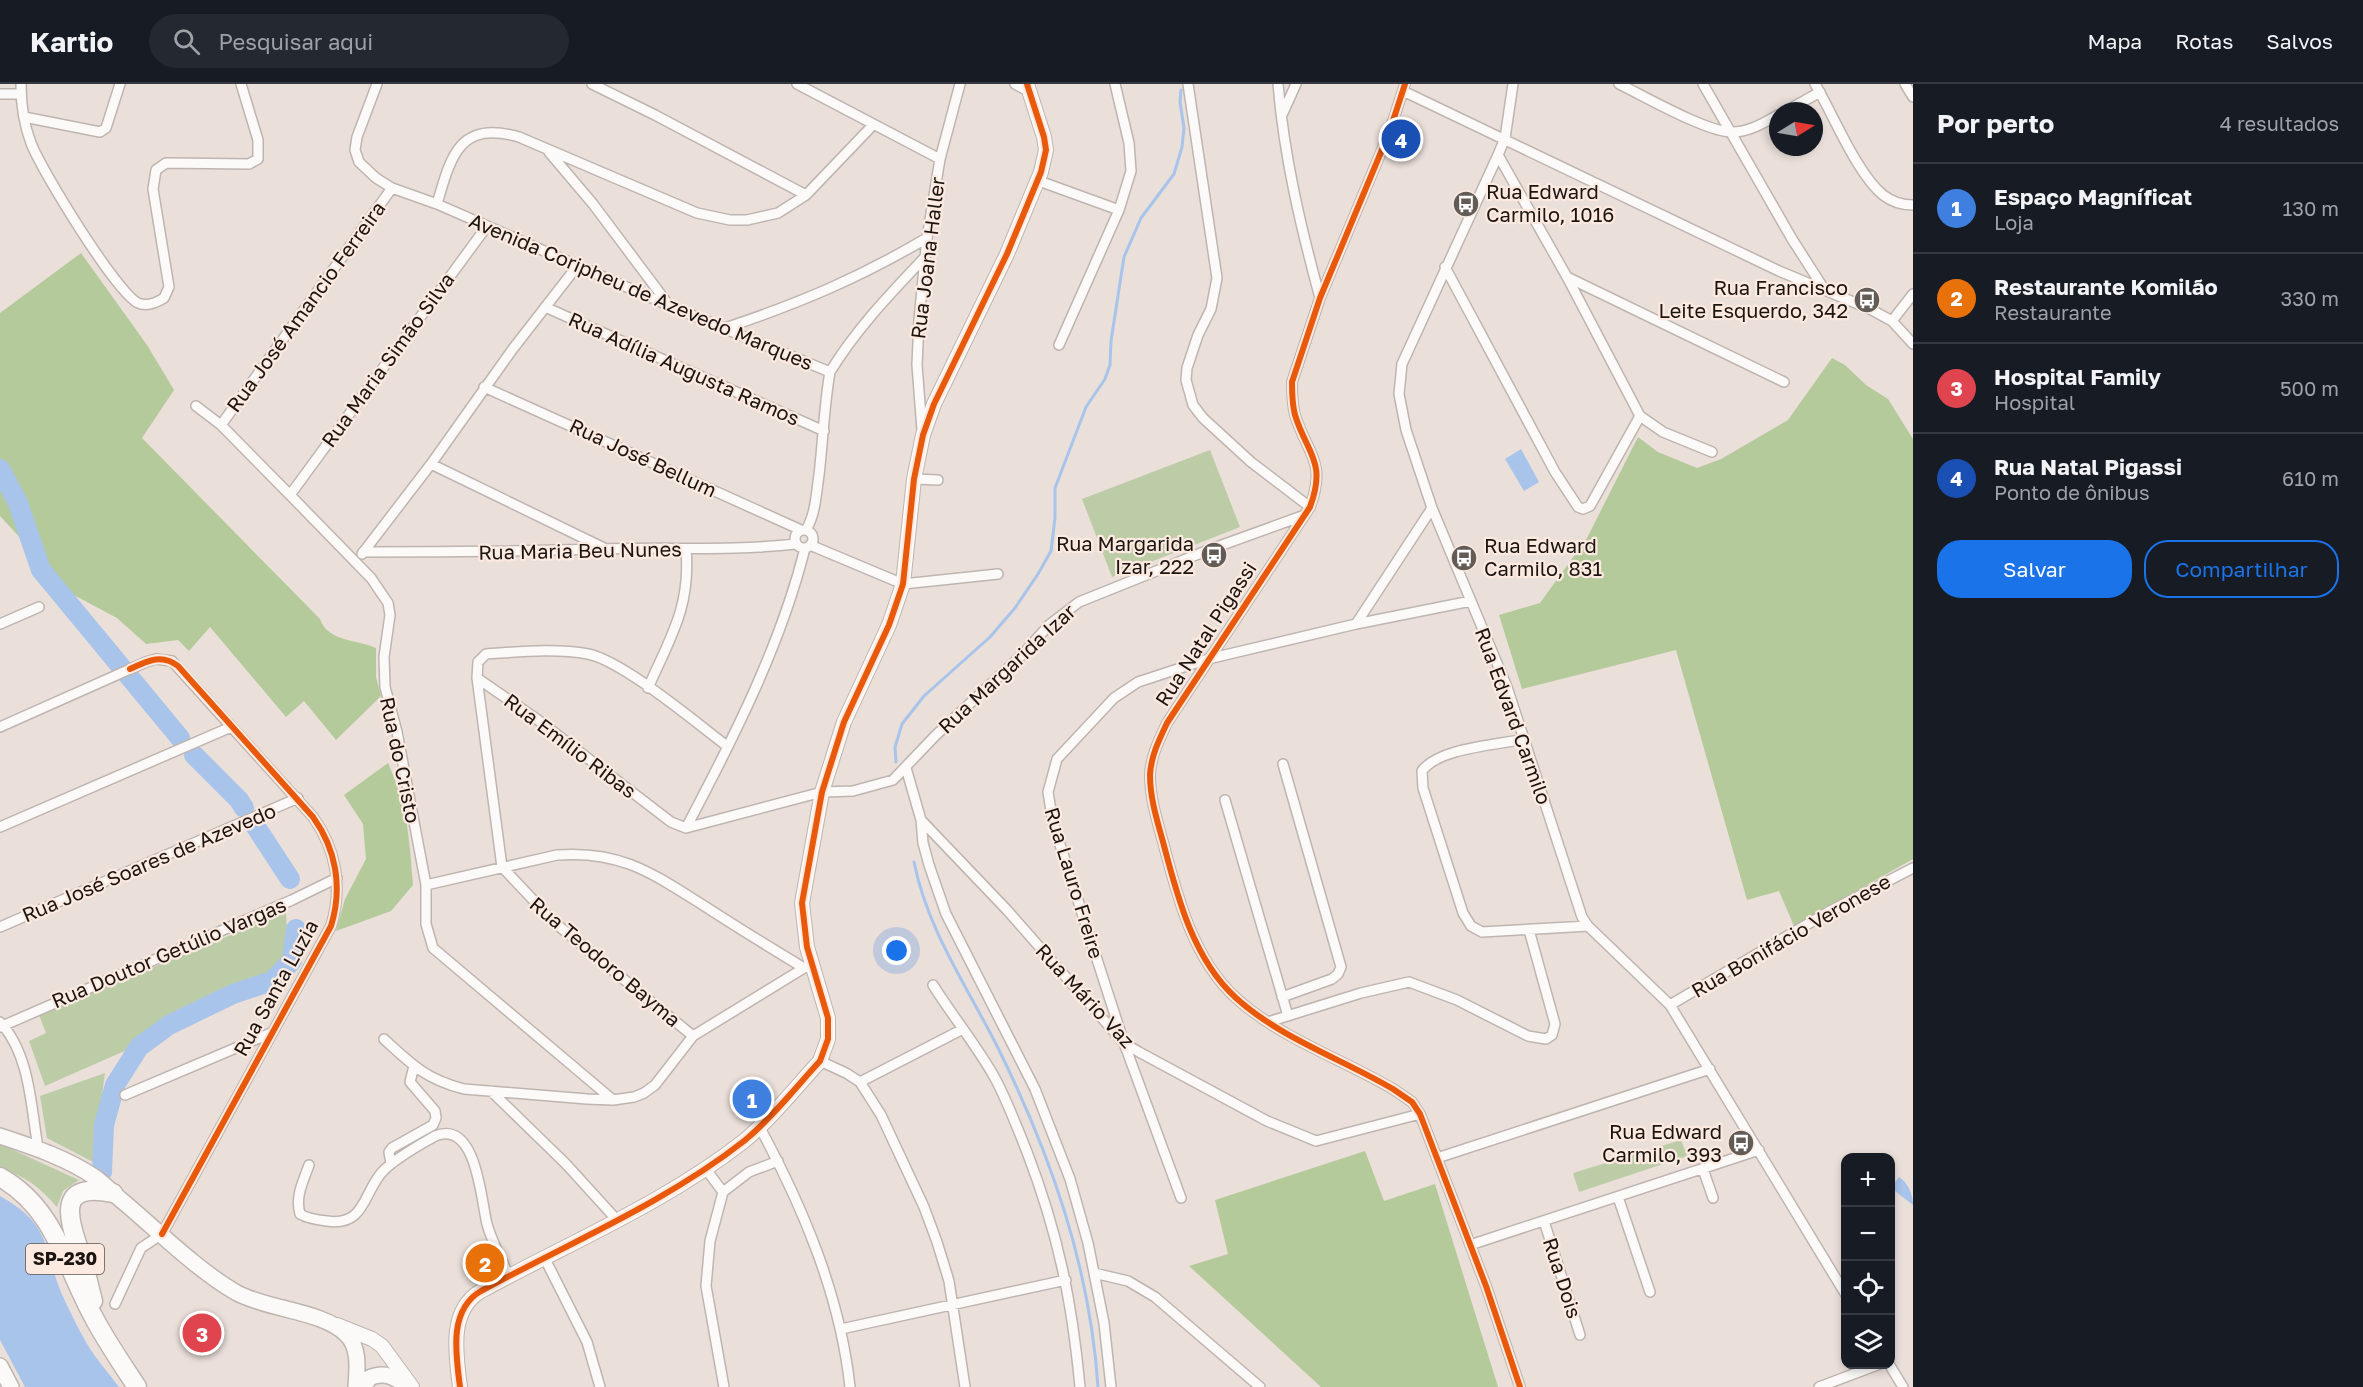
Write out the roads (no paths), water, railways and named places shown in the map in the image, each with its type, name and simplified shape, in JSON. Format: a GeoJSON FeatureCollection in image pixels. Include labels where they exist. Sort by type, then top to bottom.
{"type":"FeatureCollection","features":[{"type":"Feature","properties":{"kind":"highway","name":"SP-230"},"geometry":{"type":"LineString","coordinates":[[0,1178],[22,1190],[45,1218],[102,1332],[137,1387]]}},
{"type":"Feature","properties":{"kind":"highway"},"geometry":{"type":"LineString","coordinates":[[102,1332],[72,1229],[69,1208],[74,1196],[81,1192],[93,1190],[113,1193]]}},
{"type":"Feature","properties":{"kind":"main road"},"geometry":{"type":"LineString","coordinates":[[0,1136],[38,1148],[96,1178],[236,1292],[266,1305],[329,1322],[341,1329],[353,1343],[356,1387]]}},
{"type":"Feature","properties":{"kind":"main road"},"geometry":{"type":"LineString","coordinates":[[114,1351],[148,1387]]}},
{"type":"Feature","properties":{"kind":"main road"},"geometry":{"type":"LineString","coordinates":[[0,1366],[11,1387]]}},
{"type":"Feature","properties":{"kind":"main road"},"geometry":{"type":"LineString","coordinates":[[364,1387],[369,1378],[381,1374],[393,1377],[410,1387]]}},
{"type":"Feature","properties":{"kind":"street"},"geometry":{"type":"LineString","coordinates":[[24,117],[100,132],[106,128],[120,84]]}},
{"type":"Feature","properties":{"kind":"street"},"geometry":{"type":"LineString","coordinates":[[0,94],[21,89],[29,140],[39,163],[60,198],[123,289],[137,302],[147,305],[164,298],[169,287],[153,189],[156,170],[166,163],[249,164],[258,159],[258,140],[241,84]]}},
{"type":"Feature","properties":{"kind":"street","name":"Avenida Coripheu de Azevedo Marques"},"geometry":{"type":"LineString","coordinates":[[376,84],[357,137],[356,156],[367,171],[392,188],[437,204],[670,306],[830,372],[846,347],[868,320],[926,257]]}},
{"type":"Feature","properties":{"kind":"street"},"geometry":{"type":"LineString","coordinates":[[592,84],[806,195]]}},
{"type":"Feature","properties":{"kind":"street"},"geometry":{"type":"LineString","coordinates":[[797,84],[940,159]]}},
{"type":"Feature","properties":{"kind":"street","name":"Rua Joana Haller"},"geometry":{"type":"LineString","coordinates":[[923,435],[917,365],[927,238],[940,159],[960,84]]}},
{"type":"Feature","properties":{"kind":"street"},"geometry":{"type":"LineString","coordinates":[[460,1387],[457,1338],[459,1318],[463,1309],[477,1293],[664,1195],[705,1168],[745,1140],[820,1061],[828,1039],[828,1018],[808,967],[802,903],[822,792],[844,722],[889,625],[903,584],[914,479],[923,435],[934,404],[1006,254],[1038,181],[1044,161],[1045,144],[1040,121],[1028,88],[1015,84]]}},
{"type":"Feature","properties":{"kind":"street"},"geometry":{"type":"LineString","coordinates":[[1059,345],[1119,210],[1132,163],[1115,84]]}},
{"type":"Feature","properties":{"kind":"street"},"geometry":{"type":"LineString","coordinates":[[1188,84],[1217,278],[1211,309],[1190,355],[1186,380],[1190,396],[1203,418],[1308,511]]}},
{"type":"Feature","properties":{"kind":"street"},"geometry":{"type":"LineString","coordinates":[[1278,84],[1292,183],[1320,298]]}},
{"type":"Feature","properties":{"kind":"street"},"geometry":{"type":"LineString","coordinates":[[1281,117],[1296,84]]}},
{"type":"Feature","properties":{"kind":"street","name":"Rua Edvard Carmilo"},"geometry":{"type":"LineString","coordinates":[[1513,84],[1505,138],[1405,355],[1398,383],[1406,430],[1432,508],[1507,687],[1582,917],[1588,926],[1670,1005],[1841,1288]]}},
{"type":"Feature","properties":{"kind":"street"},"geometry":{"type":"LineString","coordinates":[[1619,84],[1690,118],[1730,132],[1755,127],[1769,120]]}},
{"type":"Feature","properties":{"kind":"street"},"geometry":{"type":"LineString","coordinates":[[1703,84],[1792,239],[1824,289]]}},
{"type":"Feature","properties":{"kind":"street"},"geometry":{"type":"LineString","coordinates":[[1905,84],[1913,97]]}},
{"type":"Feature","properties":{"kind":"street"},"geometry":{"type":"LineString","coordinates":[[1404,87],[1779,272],[1870,309],[1892,321],[1913,344]]}},
{"type":"Feature","properties":{"kind":"street","name":"Rua Natal Pigassi"},"geometry":{"type":"LineString","coordinates":[[1404,87],[1372,176],[1320,298],[1292,382],[1296,417],[1311,447],[1317,470],[1317,490],[1308,511],[1167,723],[1155,749],[1150,774],[1154,809],[1180,899],[1203,954],[1222,983],[1236,998],[1268,1022],[1394,1089],[1412,1102],[1420,1114]]}},
{"type":"Feature","properties":{"kind":"street"},"geometry":{"type":"LineString","coordinates":[[1798,102],[1818,88],[1873,184],[1890,200],[1904,205],[1913,205]]}},
{"type":"Feature","properties":{"kind":"street"},"geometry":{"type":"LineString","coordinates":[[437,204],[444,178],[456,151],[464,142],[477,134],[500,131],[698,213],[730,220],[761,218],[778,213],[806,195],[873,124]]}},
{"type":"Feature","properties":{"kind":"street"},"geometry":{"type":"LineString","coordinates":[[548,150],[593,204],[670,306]]}},
{"type":"Feature","properties":{"kind":"street"},"geometry":{"type":"LineString","coordinates":[[1498,155],[1568,277],[1640,416],[1663,432],[1712,452]]}},
{"type":"Feature","properties":{"kind":"street"},"geometry":{"type":"LineString","coordinates":[[1038,181],[1119,210]]}},
{"type":"Feature","properties":{"kind":"street","name":"Rua José Amancio Ferreira"},"geometry":{"type":"LineString","coordinates":[[220,425],[392,188]]}},
{"type":"Feature","properties":{"kind":"street","name":"Rua Maria Simão Silva"},"geometry":{"type":"LineString","coordinates":[[290,495],[487,226]]}},
{"type":"Feature","properties":{"kind":"street"},"geometry":{"type":"LineString","coordinates":[[725,328],[821,294],[880,266],[927,238]]}},
{"type":"Feature","properties":{"kind":"street"},"geometry":{"type":"LineString","coordinates":[[354,562],[431,464],[484,387],[578,265]]}},
{"type":"Feature","properties":{"kind":"street"},"geometry":{"type":"LineString","coordinates":[[1444,267],[1555,472],[1578,507],[1583,509],[1590,506],[1640,416]]}},
{"type":"Feature","properties":{"kind":"street"},"geometry":{"type":"LineString","coordinates":[[1568,277],[1784,382]]}},
{"type":"Feature","properties":{"kind":"street"},"geometry":{"type":"LineString","coordinates":[[1892,321],[1913,294]]}},
{"type":"Feature","properties":{"kind":"street","name":"Rua Adília Augusta Ramos"},"geometry":{"type":"LineString","coordinates":[[544,307],[824,431]]}},
{"type":"Feature","properties":{"kind":"street"},"geometry":{"type":"LineString","coordinates":[[804,545],[795,536],[803,530],[814,513],[830,372]]}},
{"type":"Feature","properties":{"kind":"street","name":"Rua José Bellum"},"geometry":{"type":"LineString","coordinates":[[484,387],[803,530]]}},
{"type":"Feature","properties":{"kind":"street","name":"Rua do Cristo"},"geometry":{"type":"LineString","coordinates":[[196,406],[220,425],[290,495],[370,578],[388,603],[390,615],[384,657],[385,687],[395,725],[426,885],[429,939],[433,948],[613,1100]]}},
{"type":"Feature","properties":{"kind":"street"},"geometry":{"type":"LineString","coordinates":[[431,464],[606,549]]}},
{"type":"Feature","properties":{"kind":"street"},"geometry":{"type":"LineString","coordinates":[[914,479],[938,480]]}},
{"type":"Feature","properties":{"kind":"street"},"geometry":{"type":"LineString","coordinates":[[1356,624],[1432,508]]}},
{"type":"Feature","properties":{"kind":"street","name":"Rua Margarida Izar"},"geometry":{"type":"LineString","coordinates":[[686,828],[822,792],[853,791],[892,780],[935,736],[1024,653],[1049,625],[1079,602],[1308,511]]}},
{"type":"Feature","properties":{"kind":"street"},"geometry":{"type":"LineString","coordinates":[[686,828],[727,746],[771,648],[798,575],[804,545],[812,536],[803,530]]}},
{"type":"Feature","properties":{"kind":"street","name":"Rua Maria Beu Nunes"},"geometry":{"type":"LineString","coordinates":[[363,552],[482,553],[804,545],[903,584]]}},
{"type":"Feature","properties":{"kind":"street"},"geometry":{"type":"LineString","coordinates":[[648,688],[683,608],[687,588],[686,549]]}},
{"type":"Feature","properties":{"kind":"street"},"geometry":{"type":"LineString","coordinates":[[903,584],[998,574]]}},
{"type":"Feature","properties":{"kind":"street","name":"Rua Lauro Freire"},"geometry":{"type":"LineString","coordinates":[[1181,1198],[1124,1043],[1053,824],[1048,792],[1057,759],[1114,698],[1138,682],[1208,659],[1356,624],[1471,602]]}},
{"type":"Feature","properties":{"kind":"street"},"geometry":{"type":"LineString","coordinates":[[0,624],[39,607]]}},
{"type":"Feature","properties":{"kind":"street"},"geometry":{"type":"LineString","coordinates":[[502,867],[477,678],[478,662],[486,654],[522,652],[590,654],[619,668],[727,746]]}},
{"type":"Feature","properties":{"kind":"street","name":"Rua Santa Luzia"},"geometry":{"type":"LineString","coordinates":[[0,727],[156,659],[172,661],[298,798],[326,836],[337,879],[336,905],[331,926],[162,1234]]}},
{"type":"Feature","properties":{"kind":"street","name":"Rua Emílio Ribas"},"geometry":{"type":"LineString","coordinates":[[477,678],[538,720],[671,822],[686,828]]}},
{"type":"Feature","properties":{"kind":"street"},"geometry":{"type":"LineString","coordinates":[[0,827],[231,726]]}},
{"type":"Feature","properties":{"kind":"street"},"geometry":{"type":"LineString","coordinates":[[1524,739],[1447,754],[1426,766],[1422,771],[1421,779],[1467,922],[1475,930],[1482,932],[1588,926]]}},
{"type":"Feature","properties":{"kind":"street"},"geometry":{"type":"LineString","coordinates":[[1282,997],[1332,979],[1341,967],[1283,764]]}},
{"type":"Feature","properties":{"kind":"street"},"geometry":{"type":"LineString","coordinates":[[906,768],[921,820],[923,843],[946,914],[1018,1054],[1055,1138],[1070,1179],[1104,1323],[1111,1387]]}},
{"type":"Feature","properties":{"kind":"street","name":"Rua José Soares de Azevedo"},"geometry":{"type":"LineString","coordinates":[[0,927],[298,798]]}},
{"type":"Feature","properties":{"kind":"street"},"geometry":{"type":"LineString","coordinates":[[1225,800],[1288,1016]]}},
{"type":"Feature","properties":{"kind":"street","name":"Rua Mário Vaz"},"geometry":{"type":"LineString","coordinates":[[921,820],[1007,910],[1124,1043],[1267,1121],[1316,1141],[1420,1114]]}},
{"type":"Feature","properties":{"kind":"street"},"geometry":{"type":"LineString","coordinates":[[426,885],[557,855],[579,854],[612,858],[644,869],[808,967]]}},
{"type":"Feature","properties":{"kind":"street","name":"Rua Teodoro Bayma"},"geometry":{"type":"LineString","coordinates":[[502,867],[518,887],[555,923],[693,1036]]}},
{"type":"Feature","properties":{"kind":"street","name":"Rua Bonifácio Veronese"},"geometry":{"type":"LineString","coordinates":[[1670,1005],[1830,911],[1913,868]]}},
{"type":"Feature","properties":{"kind":"street","name":"Rua Doutor Getúlio Vargas"},"geometry":{"type":"LineString","coordinates":[[1,1025],[337,879]]}},
{"type":"Feature","properties":{"kind":"street"},"geometry":{"type":"LineString","coordinates":[[1268,1022],[1382,987],[1409,982],[1457,1000],[1528,1036],[1546,1039],[1552,1035],[1555,1024],[1529,930]]}},
{"type":"Feature","properties":{"kind":"street"},"geometry":{"type":"LineString","coordinates":[[384,1038],[430,1078],[446,1084],[491,1091],[613,1100],[634,1097],[655,1085],[693,1036],[808,967]]}},
{"type":"Feature","properties":{"kind":"street"},"geometry":{"type":"LineString","coordinates":[[933,985],[995,1079],[1016,1125],[1050,1214],[1066,1280],[1075,1334],[1080,1387]]}},
{"type":"Feature","properties":{"kind":"street"},"geometry":{"type":"LineString","coordinates":[[1,1025],[9,1033],[20,1054],[26,1075],[38,1148]]}},
{"type":"Feature","properties":{"kind":"street"},"geometry":{"type":"LineString","coordinates":[[860,1082],[963,1029]]}},
{"type":"Feature","properties":{"kind":"street"},"geometry":{"type":"LineString","coordinates":[[125,1095],[271,1033]]}},
{"type":"Feature","properties":{"kind":"street"},"geometry":{"type":"LineString","coordinates":[[820,1061],[860,1082],[881,1115],[924,1207],[943,1260],[954,1305],[965,1387]]}},
{"type":"Feature","properties":{"kind":"street"},"geometry":{"type":"LineString","coordinates":[[391,1164],[390,1149],[433,1125],[436,1118],[435,1111],[410,1082],[414,1066]]}},
{"type":"Feature","properties":{"kind":"street"},"geometry":{"type":"LineString","coordinates":[[1437,1158],[1710,1069]]}},
{"type":"Feature","properties":{"kind":"street"},"geometry":{"type":"LineString","coordinates":[[491,1091],[566,1164],[616,1219]]}},
{"type":"Feature","properties":{"kind":"street"},"geometry":{"type":"LineString","coordinates":[[1420,1114],[1470,1245],[1520,1387]]}},
{"type":"Feature","properties":{"kind":"street"},"geometry":{"type":"LineString","coordinates":[[759,1126],[778,1161],[816,1248],[841,1329],[850,1387]]}},
{"type":"Feature","properties":{"kind":"street"},"geometry":{"type":"LineString","coordinates":[[309,1165],[298,1196],[300,1214],[335,1223],[348,1221],[358,1212],[378,1178],[391,1164],[442,1133],[459,1140],[468,1150],[475,1164],[489,1231],[509,1276]]}},
{"type":"Feature","properties":{"kind":"street"},"geometry":{"type":"LineString","coordinates":[[1470,1245],[1759,1150]]}},
{"type":"Feature","properties":{"kind":"street"},"geometry":{"type":"LineString","coordinates":[[724,1387],[706,1286],[708,1249],[723,1192],[749,1172],[778,1161]]}},
{"type":"Feature","properties":{"kind":"street"},"geometry":{"type":"LineString","coordinates":[[705,1168],[723,1192]]}},
{"type":"Feature","properties":{"kind":"street"},"geometry":{"type":"LineString","coordinates":[[1703,1169],[1713,1198]]}},
{"type":"Feature","properties":{"kind":"street"},"geometry":{"type":"LineString","coordinates":[[1618,1197],[1650,1292]]}},
{"type":"Feature","properties":{"kind":"street","name":"Rua Dois"},"geometry":{"type":"LineString","coordinates":[[1544,1221],[1580,1335]]}},
{"type":"Feature","properties":{"kind":"street"},"geometry":{"type":"LineString","coordinates":[[115,1304],[141,1248],[162,1234]]}},
{"type":"Feature","properties":{"kind":"street"},"geometry":{"type":"LineString","coordinates":[[544,1257],[587,1342],[600,1387]]}},
{"type":"Feature","properties":{"kind":"street"},"geometry":{"type":"LineString","coordinates":[[1094,1273],[1128,1281],[1155,1297],[1260,1387]]}},
{"type":"Feature","properties":{"kind":"street"},"geometry":{"type":"LineString","coordinates":[[841,1329],[1066,1280]]}},
{"type":"Feature","properties":{"kind":"street"},"geometry":{"type":"LineString","coordinates":[[329,1322],[372,1339],[382,1346],[410,1387]]}},
{"type":"Feature","properties":{"kind":"street"},"geometry":{"type":"LineString","coordinates":[[1818,1387],[1869,1369]]}},
{"type":"Feature","properties":{"kind":"street"},"geometry":{"type":"LineString","coordinates":[[1892,1369],[1903,1387]]}},
{"type":"Feature","properties":{"kind":"water"},"geometry":{"type":"Polygon","coordinates":[[[1521,449],[1539,482],[1524,491],[1505,459],[1521,449]]]}},
{"type":"Feature","properties":{"kind":"water"},"geometry":{"type":"Polygon","coordinates":[[[1899,1177],[1905,1182],[1913,1205],[1895,1191],[1895,1182],[1899,1177]]]}},
{"type":"Feature","properties":{"kind":"water"},"geometry":{"type":"Polygon","coordinates":[[[0,1196],[18,1207],[39,1230],[58,1284],[83,1337],[93,1354],[119,1387],[25,1387],[0,1340],[0,1196]]]}},
{"type":"Feature","properties":{"kind":"waterway"},"geometry":{"type":"LineString","coordinates":[[896,762],[895,747],[902,724],[924,696],[990,637],[1015,608],[1051,551],[1055,518],[1055,488],[1086,407],[1105,379],[1110,365],[1111,341],[1124,257],[1141,218],[1174,174],[1182,147],[1184,128],[1180,102],[1181,90]]}},
{"type":"Feature","properties":{"kind":"waterway"},"geometry":{"type":"LineString","coordinates":[[0,469],[18,503],[41,570],[180,738]]}},
{"type":"Feature","properties":{"kind":"waterway"},"geometry":{"type":"LineString","coordinates":[[194,755],[239,800],[244,808]]}},
{"type":"Feature","properties":{"kind":"waterway"},"geometry":{"type":"LineString","coordinates":[[256,827],[290,879]]}},
{"type":"Feature","properties":{"kind":"waterway"},"geometry":{"type":"LineString","coordinates":[[914,862],[920,887],[938,934],[998,1048],[1035,1129],[1051,1171],[1077,1255],[1094,1342],[1098,1387]]}},
{"type":"Feature","properties":{"kind":"waterway"},"geometry":{"type":"LineString","coordinates":[[102,1172],[104,1125],[115,1085],[139,1047],[169,1025],[233,994],[272,981],[292,961],[296,929]]}},
{"type":"Feature","properties":{"kind":"place","name":"Rua Natal Pigassi"},"geometry":{"type":"Point","coordinates":[1401,139]}},
{"type":"Feature","properties":{"kind":"place","name":"Rua Edward Carmilo, 1016"},"geometry":{"type":"Point","coordinates":[1466,204]}},
{"type":"Feature","properties":{"kind":"place","name":"Rua Francisco Leite Esquerdo, 342"},"geometry":{"type":"Point","coordinates":[1867,300]}},
{"type":"Feature","properties":{"kind":"place","name":"Rua Margarida Izar, 222"},"geometry":{"type":"Point","coordinates":[1214,555]}},
{"type":"Feature","properties":{"kind":"place","name":"Rua Edward Carmilo, 831"},"geometry":{"type":"Point","coordinates":[1464,558]}},
{"type":"Feature","properties":{"kind":"place","name":"Espaço Magníficat"},"geometry":{"type":"Point","coordinates":[752,1099]}},
{"type":"Feature","properties":{"kind":"place","name":"Rua Edward Carmilo, 393"},"geometry":{"type":"Point","coordinates":[1741,1143]}},
{"type":"Feature","properties":{"kind":"place","name":"Restaurante Komilão"},"geometry":{"type":"Point","coordinates":[485,1263]}},
{"type":"Feature","properties":{"kind":"place","name":"Hospital Family"},"geometry":{"type":"Point","coordinates":[202,1333]}}]}
